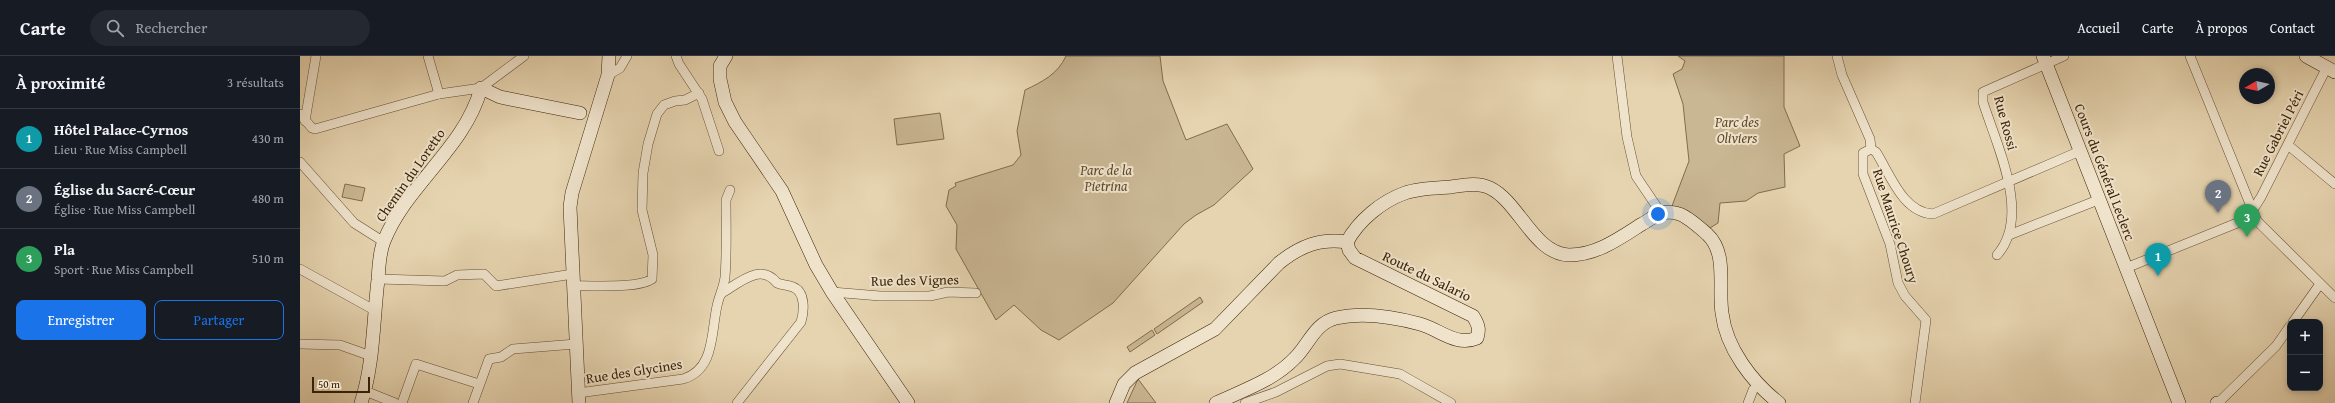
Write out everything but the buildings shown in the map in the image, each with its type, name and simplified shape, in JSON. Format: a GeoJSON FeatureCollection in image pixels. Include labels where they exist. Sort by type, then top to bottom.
{"type":"FeatureCollection","features":[{"type":"Feature","properties":{"kind":"main road"},"geometry":{"type":"LineString","coordinates":[[579,398],[570,207],[572,193],[608,75],[609,56]]}},
{"type":"Feature","properties":{"kind":"main road"},"geometry":{"type":"LineString","coordinates":[[726,56],[720,66],[720,79],[725,102],[735,122],[782,191],[816,265],[832,292],[908,403]]}},
{"type":"Feature","properties":{"kind":"main road"},"geometry":{"type":"LineString","coordinates":[[2306,56],[2331,69]]}},
{"type":"Feature","properties":{"kind":"main road","name":"Cours du Général Leclerc"},"geometry":{"type":"LineString","coordinates":[[2044,60],[2179,403]]}},
{"type":"Feature","properties":{"kind":"main road"},"geometry":{"type":"LineString","coordinates":[[481,88],[500,97],[580,113]]}},
{"type":"Feature","properties":{"kind":"main road","name":"Chemin du Loretto"},"geometry":{"type":"LineString","coordinates":[[363,397],[371,356],[374,310],[384,242],[406,205],[453,145],[477,104],[481,88]]}},
{"type":"Feature","properties":{"kind":"main road"},"geometry":{"type":"LineString","coordinates":[[1116,403],[1124,384],[1135,373],[1214,329],[1279,263],[1290,254],[1313,243],[1347,242],[1354,229],[1388,200],[1405,192],[1476,184],[1491,188],[1512,207],[1534,234],[1553,251],[1569,255],[1597,250],[1618,240],[1661,213],[1680,214],[1707,234],[1717,248],[1720,262],[1722,314],[1725,330],[1746,369],[1779,403]]}},
{"type":"Feature","properties":{"kind":"main road","name":"Route du Salario"},"geometry":{"type":"LineString","coordinates":[[1216,403],[1266,380],[1295,358],[1319,327],[1327,321],[1336,318],[1351,316],[1394,318],[1422,324],[1458,340],[1468,342],[1477,338],[1479,332],[1478,324],[1473,316],[1355,258],[1349,250],[1347,242]]}},
{"type":"Feature","properties":{"kind":"street"},"geometry":{"type":"LineString","coordinates":[[316,56],[302,118],[312,128],[439,94],[481,88],[524,56]]}},
{"type":"Feature","properties":{"kind":"street"},"geometry":{"type":"LineString","coordinates":[[428,56],[439,94]]}},
{"type":"Feature","properties":{"kind":"street"},"geometry":{"type":"LineString","coordinates":[[507,56],[512,64]]}},
{"type":"Feature","properties":{"kind":"street"},"geometry":{"type":"LineString","coordinates":[[608,75],[620,68],[627,56]]}},
{"type":"Feature","properties":{"kind":"street"},"geometry":{"type":"LineString","coordinates":[[676,56],[679,64],[699,93],[719,151]]}},
{"type":"Feature","properties":{"kind":"street"},"geometry":{"type":"LineString","coordinates":[[1617,56],[1627,137],[1636,176],[1661,213]]}},
{"type":"Feature","properties":{"kind":"street"},"geometry":{"type":"LineString","coordinates":[[1837,56],[1842,75],[1870,139],[1871,150],[1876,152],[1896,186],[1912,207],[1921,214],[1933,214],[2080,151]]}},
{"type":"Feature","properties":{"kind":"street"},"geometry":{"type":"LineString","coordinates":[[2044,60],[2064,56]]}},
{"type":"Feature","properties":{"kind":"street"},"geometry":{"type":"LineString","coordinates":[[2190,56],[2257,221],[2335,298]]}},
{"type":"Feature","properties":{"kind":"street","name":"Rue Rossi"},"geometry":{"type":"LineString","coordinates":[[2008,182],[1983,102],[1983,92],[2044,60]]}},
{"type":"Feature","properties":{"kind":"street","name":"Rue Gabriel Péri"},"geometry":{"type":"LineString","coordinates":[[2126,268],[2247,219],[2262,197],[2288,145],[2331,69]]}},
{"type":"Feature","properties":{"kind":"street"},"geometry":{"type":"LineString","coordinates":[[378,279],[445,281],[457,276],[484,274],[496,286],[573,280],[630,284],[647,282],[652,278],[653,255],[642,210],[643,173],[648,144],[657,114],[664,105],[675,101],[685,100],[699,93]]}},
{"type":"Feature","properties":{"kind":"street"},"geometry":{"type":"LineString","coordinates":[[580,113],[596,117]]}},
{"type":"Feature","properties":{"kind":"street"},"geometry":{"type":"LineString","coordinates":[[2288,145],[2335,184]]}},
{"type":"Feature","properties":{"kind":"street","name":"Rue Maurice Choury"},"geometry":{"type":"LineString","coordinates":[[1871,150],[1863,153],[1863,174],[1890,244],[1898,283],[1905,296],[1926,320],[1915,403]]}},
{"type":"Feature","properties":{"kind":"street"},"geometry":{"type":"LineString","coordinates":[[300,162],[354,223],[384,242]]}},
{"type":"Feature","properties":{"kind":"street"},"geometry":{"type":"LineString","coordinates":[[1997,255],[2003,249],[2009,235],[2012,205],[2008,182]]}},
{"type":"Feature","properties":{"kind":"street","name":"Rue des Glycines"},"geometry":{"type":"LineString","coordinates":[[579,398],[691,377],[700,368],[708,356],[717,306],[722,293],[725,277],[726,200],[730,190]]}},
{"type":"Feature","properties":{"kind":"street"},"geometry":{"type":"LineString","coordinates":[[2009,235],[2098,200]]}},
{"type":"Feature","properties":{"kind":"street"},"geometry":{"type":"LineString","coordinates":[[300,269],[374,310]]}},
{"type":"Feature","properties":{"kind":"street"},"geometry":{"type":"LineString","coordinates":[[722,293],[753,274],[764,273],[771,276],[777,283],[794,287],[800,293],[803,301],[804,313],[801,322],[737,403]]}},
{"type":"Feature","properties":{"kind":"street"},"geometry":{"type":"LineString","coordinates":[[2295,319],[2320,284]]}},
{"type":"Feature","properties":{"kind":"street","name":"Rue des Vignes"},"geometry":{"type":"LineString","coordinates":[[832,292],[880,296],[930,296],[948,292],[976,293]]}},
{"type":"Feature","properties":{"kind":"street"},"geometry":{"type":"LineString","coordinates":[[2218,403],[2276,346],[2287,330]]}},
{"type":"Feature","properties":{"kind":"street"},"geometry":{"type":"LineString","coordinates":[[300,344],[340,345],[371,356]]}},
{"type":"Feature","properties":{"kind":"street"},"geometry":{"type":"LineString","coordinates":[[473,403],[489,359],[500,357],[513,349],[576,344]]}},
{"type":"Feature","properties":{"kind":"street"},"geometry":{"type":"LineString","coordinates":[[402,403],[416,364],[479,384]]}},
{"type":"Feature","properties":{"kind":"street"},"geometry":{"type":"LineString","coordinates":[[1245,403],[1276,392],[1327,366],[1340,364],[1400,374],[1438,394],[1451,403]]}},
{"type":"Feature","properties":{"kind":"street"},"geometry":{"type":"LineString","coordinates":[[1748,403],[1753,390],[1759,384]]}},
{"type":"Feature","properties":{"kind":"street"},"geometry":{"type":"LineString","coordinates":[[363,397],[395,403]]}},
{"type":"Feature","properties":{"kind":"green space","name":"Parc de la Pietrina"},"geometry":{"type":"Polygon","coordinates":[[[1066,56],[1160,56],[1163,81],[1186,140],[1227,124],[1253,169],[1214,205],[1184,224],[1113,303],[1059,340],[1041,330],[1014,305],[996,320],[956,249],[957,225],[946,206],[949,190],[956,186],[955,183],[1013,165],[1021,155],[1017,131],[1025,90],[1054,73],[1059,68],[1066,56]]]}},
{"type":"Feature","properties":{"kind":"green space","name":"Parc des Oliviers"},"geometry":{"type":"Polygon","coordinates":[[[1678,56],[1784,56],[1784,107],[1800,146],[1784,154],[1785,187],[1758,193],[1746,201],[1720,203],[1718,223],[1710,228],[1688,211],[1672,206],[1689,161],[1683,104],[1673,74],[1682,69],[1685,61],[1678,56]]]}},
{"type":"Feature","properties":{"kind":"green space"},"geometry":{"type":"Polygon","coordinates":[[[940,113],[944,139],[897,145],[894,119],[940,113]]]}},
{"type":"Feature","properties":{"kind":"green space"},"geometry":{"type":"Polygon","coordinates":[[[345,184],[365,188],[362,201],[342,197],[345,184]]]}},
{"type":"Feature","properties":{"kind":"green space"},"geometry":{"type":"Polygon","coordinates":[[[1200,297],[1203,302],[1157,334],[1154,329],[1200,297]]]}},
{"type":"Feature","properties":{"kind":"green space"},"geometry":{"type":"Polygon","coordinates":[[[1152,330],[1155,335],[1130,352],[1127,347],[1152,330]]]}},
{"type":"Feature","properties":{"kind":"green space"},"geometry":{"type":"Polygon","coordinates":[[[1138,379],[1156,403],[1127,403],[1138,379]]]}},
{"type":"Feature","properties":{"kind":"place","name":"Église du Sacré-Cœur"},"geometry":{"type":"Point","coordinates":[2218,213]}},
{"type":"Feature","properties":{"kind":"place","name":"Pla"},"geometry":{"type":"Point","coordinates":[2247,237]}},
{"type":"Feature","properties":{"kind":"place","name":"Hôtel Palace-Cyrnos"},"geometry":{"type":"Point","coordinates":[2158,276]}}]}
